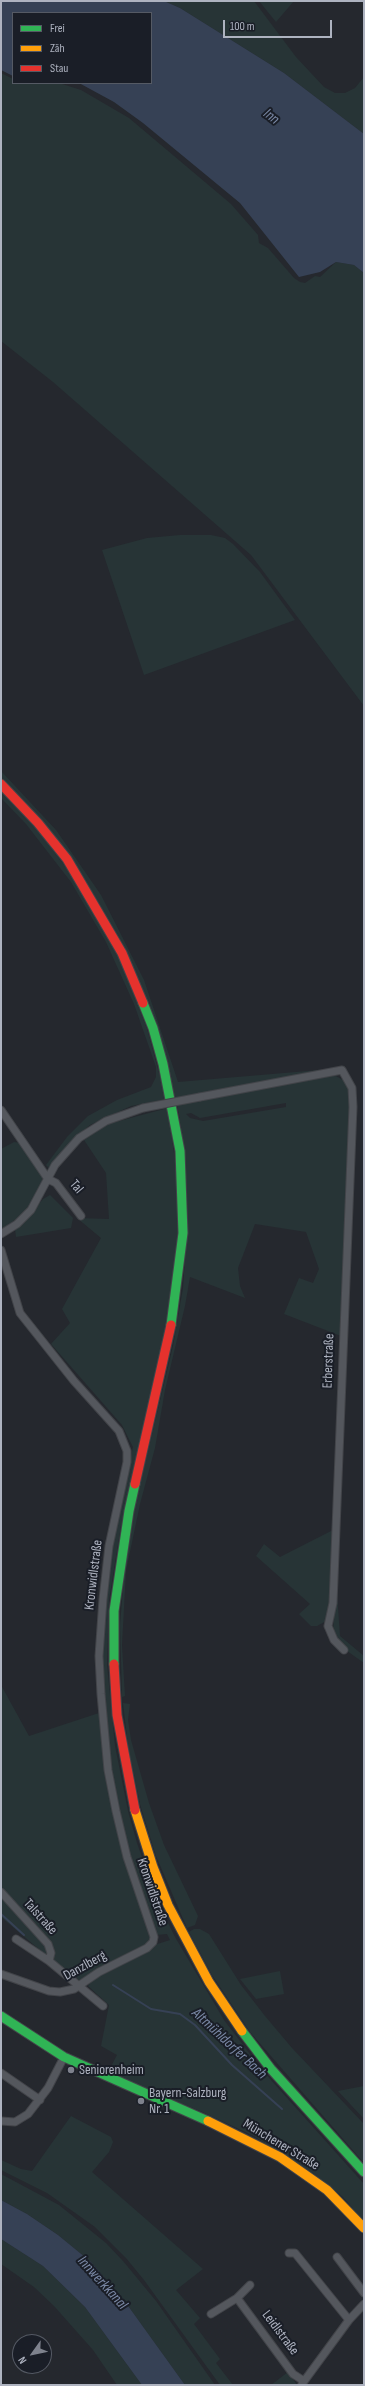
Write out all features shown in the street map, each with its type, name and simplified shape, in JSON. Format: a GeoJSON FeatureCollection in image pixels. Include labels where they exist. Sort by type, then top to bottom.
{"type":"FeatureCollection","features":[{"type":"Feature","properties":{"kind":"main road"},"geometry":{"type":"LineString","coordinates":[[1,784],[38,823],[66,860],[96,906],[122,952],[143,1001],[161,1057],[180,1151],[183,1234],[176,1299],[164,1364],[129,1511],[114,1611],[114,1661],[117,1715],[126,1769],[136,1813],[153,1867],[168,1905],[209,1982],[231,2017],[271,2069],[364,2172]]}},
{"type":"Feature","properties":{"kind":"main road","name":"Münchener Straße"},"geometry":{"type":"LineString","coordinates":[[1,2016],[64,2057],[261,2146],[327,2190],[364,2228]]}},
{"type":"Feature","properties":{"kind":"street","name":"Erberstraße"},"geometry":{"type":"LineString","coordinates":[[48,1179],[63,1154],[87,1132],[106,1120],[143,1108],[342,1070],[352,1088],[354,1107],[333,1603],[328,1626],[334,1640],[344,1650]]}},
{"type":"Feature","properties":{"kind":"street","name":"Tal"},"geometry":{"type":"LineString","coordinates":[[1,1110],[48,1179],[56,1183],[81,1216]]}},
{"type":"Feature","properties":{"kind":"street"},"geometry":{"type":"LineString","coordinates":[[1,1234],[16,1224],[31,1210],[48,1179]]}},
{"type":"Feature","properties":{"kind":"street","name":"Kronwidlstraße"},"geometry":{"type":"LineString","coordinates":[[1,1250],[20,1313],[74,1380],[119,1431],[127,1451],[127,1462],[109,1546],[103,1598],[100,1656],[101,1694],[108,1770],[116,1811],[127,1857],[153,1934],[153,1940]]}},
{"type":"Feature","properties":{"kind":"street","name":"Talstraße"},"geometry":{"type":"LineString","coordinates":[[1,1892],[48,1944],[51,1953],[49,1962]]}},
{"type":"Feature","properties":{"kind":"street","name":"Talstraße"},"geometry":{"type":"LineString","coordinates":[[16,1939],[81,1986],[103,2006]]}},
{"type":"Feature","properties":{"kind":"street","name":"Danzlberg"},"geometry":{"type":"LineString","coordinates":[[1,1974],[54,1992],[66,1991],[81,1986],[99,1972],[147,1948],[153,1940]]}},
{"type":"Feature","properties":{"kind":"street"},"geometry":{"type":"LineString","coordinates":[[1,2121],[11,2123],[18,2121],[40,2100],[64,2057]]}},
{"type":"Feature","properties":{"kind":"street"},"geometry":{"type":"LineString","coordinates":[[1,2073],[40,2100]]}},
{"type":"Feature","properties":{"kind":"street"},"geometry":{"type":"LineString","coordinates":[[289,2253],[295,2253],[349,2320]]}},
{"type":"Feature","properties":{"kind":"street"},"geometry":{"type":"LineString","coordinates":[[337,2257],[364,2293]]}},
{"type":"Feature","properties":{"kind":"street"},"geometry":{"type":"LineString","coordinates":[[211,2314],[236,2298],[250,2285]]}},
{"type":"Feature","properties":{"kind":"street","name":"Leidlstraße"},"geometry":{"type":"LineString","coordinates":[[236,2298],[293,2374],[303,2383]]}},
{"type":"Feature","properties":{"kind":"street"},"geometry":{"type":"LineString","coordinates":[[303,2383],[349,2320],[364,2304]]}},
{"type":"Feature","properties":{"kind":"shaded area"},"geometry":{"type":"Polygon","coordinates":[[[164,1],[254,1],[296,57],[324,87],[335,93],[345,93],[355,88],[364,77],[364,134],[284,73],[180,8],[164,1]]]}},
{"type":"Feature","properties":{"kind":"shaded area"},"geometry":{"type":"Polygon","coordinates":[[[259,1],[294,1],[276,22],[259,1]]]}},
{"type":"Feature","properties":{"kind":"shaded area"},"geometry":{"type":"Polygon","coordinates":[[[1,73],[12,78],[12,84],[62,84],[81,90],[129,118],[231,204],[258,235],[259,243],[268,248],[294,278],[300,282],[305,283],[315,276],[320,277],[336,262],[354,265],[364,273],[364,706],[251,555],[53,382],[1,341],[1,73]]]}},
{"type":"Feature","properties":{"kind":"shaded area"},"geometry":{"type":"Polygon","coordinates":[[[180,535],[211,535],[225,538],[233,544],[260,572],[295,620],[144,675],[102,550],[147,538],[180,535]]]}},
{"type":"Feature","properties":{"kind":"shaded area"},"geometry":{"type":"Polygon","coordinates":[[[1,771],[56,830],[101,895],[144,980],[178,1082],[343,1068],[334,1075],[343,1080],[348,1086],[351,1108],[341,1336],[284,1314],[299,1278],[313,1283],[319,1269],[306,1232],[255,1224],[238,1268],[240,1286],[245,1298],[190,1277],[185,1306],[165,1390],[155,1448],[140,1504],[126,1571],[122,1645],[125,1696],[122,1697],[120,1625],[124,1575],[135,1506],[173,1346],[183,1288],[188,1212],[185,1163],[179,1114],[156,1022],[122,942],[78,868],[29,807],[1,778],[1,771]],[[286,1103],[200,1118],[191,1113],[186,1114],[190,1118],[203,1121],[286,1107],[286,1103]]]}},
{"type":"Feature","properties":{"kind":"shaded area"},"geometry":{"type":"Polygon","coordinates":[[[1,791],[35,827],[65,866],[90,903],[122,964],[147,1028],[166,1099],[131,1106],[90,1125],[71,1142],[49,1168],[46,1165],[67,1137],[88,1116],[117,1100],[151,1087],[156,1077],[156,1067],[134,1004],[106,942],[71,882],[26,824],[1,798],[1,791]]]}},
{"type":"Feature","properties":{"kind":"shaded area"},"geometry":{"type":"Polygon","coordinates":[[[168,1108],[177,1176],[178,1240],[173,1290],[160,1362],[121,1526],[109,1600],[107,1665],[115,1746],[128,1811],[137,1843],[159,1905],[175,1937],[224,2020],[262,2070],[364,2184],[364,2222],[343,2197],[314,2174],[254,2136],[200,2111],[107,2074],[117,2055],[101,2046],[109,2005],[88,1986],[92,1980],[151,1946],[170,1940],[167,1934],[156,1935],[131,1865],[110,1773],[101,1665],[104,1599],[116,1525],[133,1447],[122,1425],[51,1344],[70,1323],[62,1309],[101,1238],[77,1218],[109,1219],[106,1173],[84,1140],[108,1124],[168,1108]]]}},
{"type":"Feature","properties":{"kind":"shaded area"},"geometry":{"type":"Polygon","coordinates":[[[14,1142],[21,1143],[39,1170],[42,1177],[42,1185],[26,1211],[1,1231],[1,1149],[14,1142]]]}},
{"type":"Feature","properties":{"kind":"shaded area"},"geometry":{"type":"Polygon","coordinates":[[[50,1195],[73,1218],[71,1228],[16,1237],[15,1229],[23,1224],[43,1199],[50,1195]]]}},
{"type":"Feature","properties":{"kind":"shaded area"},"geometry":{"type":"Polygon","coordinates":[[[333,1530],[330,1609],[326,1621],[317,1626],[311,1626],[299,1614],[310,1604],[256,1556],[264,1544],[280,1557],[333,1530]]]}},
{"type":"Feature","properties":{"kind":"shaded area"},"geometry":{"type":"Polygon","coordinates":[[[336,1578],[340,1636],[364,1656],[364,1663],[340,1646],[333,1632],[336,1578]]]}},
{"type":"Feature","properties":{"kind":"shaded area"},"geometry":{"type":"Polygon","coordinates":[[[1,1685],[29,1736],[99,1713],[107,1776],[152,1935],[148,1944],[82,1982],[51,1959],[53,1953],[1,1889],[1,1685]]]}},
{"type":"Feature","properties":{"kind":"shaded area"},"geometry":{"type":"Polygon","coordinates":[[[123,1703],[130,1704],[128,1720],[131,1740],[149,1803],[164,1845],[198,1916],[195,1925],[187,1928],[156,1856],[140,1804],[128,1745],[123,1703]]]}},
{"type":"Feature","properties":{"kind":"shaded area"},"geometry":{"type":"Polygon","coordinates":[[[1,1895],[49,1950],[47,1956],[1,1917],[1,1895]]]}},
{"type":"Feature","properties":{"kind":"shaded area"},"geometry":{"type":"Polygon","coordinates":[[[194,1929],[200,1929],[209,1934],[241,1985],[265,2016],[292,2048],[364,2124],[364,2163],[250,2032],[212,1975],[189,1932],[194,1929]]]}},
{"type":"Feature","properties":{"kind":"shaded area"},"geometry":{"type":"Polygon","coordinates":[[[280,1971],[284,1994],[256,1999],[240,1979],[280,1971]]]}},
{"type":"Feature","properties":{"kind":"shaded area"},"geometry":{"type":"Polygon","coordinates":[[[364,2086],[364,2119],[338,2091],[364,2086]]]}},
{"type":"Feature","properties":{"kind":"shaded area"},"geometry":{"type":"Polygon","coordinates":[[[71,2116],[111,2137],[113,2142],[109,2152],[92,2172],[203,2269],[176,2290],[200,2318],[194,2324],[220,2359],[216,2363],[233,2385],[220,2385],[144,2280],[126,2258],[95,2227],[47,2193],[1,2170],[1,2160],[21,2169],[32,2171],[71,2116]]]}},
{"type":"Feature","properties":{"kind":"shaded area"},"geometry":{"type":"Polygon","coordinates":[[[1,2174],[59,2205],[106,2243],[156,2301],[215,2385],[185,2385],[126,2303],[91,2262],[58,2235],[27,2214],[1,2200],[1,2174]]]}},
{"type":"Feature","properties":{"kind":"shaded area"},"geometry":{"type":"Polygon","coordinates":[[[1,2239],[43,2266],[85,2307],[142,2385],[117,2385],[93,2350],[54,2306],[34,2287],[1,2264],[1,2239]]]}},
{"type":"Feature","properties":{"kind":"shaded area"},"geometry":{"type":"Polygon","coordinates":[[[288,2372],[297,2385],[271,2385],[288,2372]]]}},
{"type":"Feature","properties":{"kind":"water","name":"Inn"},"geometry":{"type":"Polygon","coordinates":[[[1,1],[164,1],[180,8],[284,73],[364,134],[364,273],[354,265],[336,262],[320,272],[299,277],[240,203],[143,123],[114,102],[81,84],[152,84],[152,12],[12,12],[12,76],[1,70],[1,1]]]}},
{"type":"Feature","properties":{"kind":"water","name":"Innwerkkanal"},"geometry":{"type":"Polygon","coordinates":[[[1,2200],[27,2214],[58,2235],[91,2262],[126,2303],[185,2385],[142,2385],[85,2307],[43,2266],[1,2239],[1,2200]]]}},
{"type":"Feature","properties":{"kind":"waterway","name":"Altmühldorfer Bach"},"geometry":{"type":"LineString","coordinates":[[1,1914],[24,1935]]}},
{"type":"Feature","properties":{"kind":"waterway","name":"Altmühldorfer Bach"},"geometry":{"type":"LineString","coordinates":[[113,1985],[151,2009],[180,2014],[195,2025],[232,2065],[282,2109]]}},
{"type":"Feature","properties":{"kind":"traffic: fast"},"geometry":{"type":"LineString","coordinates":[[143,1003],[153,1028],[163,1064],[180,1151],[183,1233],[171,1325]]}},
{"type":"Feature","properties":{"kind":"traffic: fast"},"geometry":{"type":"LineString","coordinates":[[114,1664],[114,1611],[129,1511],[135,1484]]}},
{"type":"Feature","properties":{"kind":"traffic: fast"},"geometry":{"type":"LineString","coordinates":[[1,2016],[64,2057],[208,2121]]}},
{"type":"Feature","properties":{"kind":"traffic: fast"},"geometry":{"type":"LineString","coordinates":[[242,2031],[271,2069],[364,2172]]}},
{"type":"Feature","properties":{"kind":"traffic: slow"},"geometry":{"type":"LineString","coordinates":[[135,1810],[153,1867],[168,1905],[209,1982],[242,2031]]}},
{"type":"Feature","properties":{"kind":"traffic: slow"},"geometry":{"type":"LineString","coordinates":[[208,2121],[280,2157],[327,2190],[364,2228]]}},
{"type":"Feature","properties":{"kind":"traffic: jam"},"geometry":{"type":"LineString","coordinates":[[1,784],[38,823],[67,859],[122,953],[143,1003]]}},
{"type":"Feature","properties":{"kind":"traffic: jam"},"geometry":{"type":"LineString","coordinates":[[135,1484],[171,1325]]}},
{"type":"Feature","properties":{"kind":"traffic: jam"},"geometry":{"type":"LineString","coordinates":[[114,1664],[117,1715],[135,1810]]}},
{"type":"Feature","properties":{"kind":"place","name":"Seniorenheim"},"geometry":{"type":"Point","coordinates":[71,2070]}},
{"type":"Feature","properties":{"kind":"place","name":"Bayern-Salzburg Nr. 1"},"geometry":{"type":"Point","coordinates":[141,2101]}}]}
